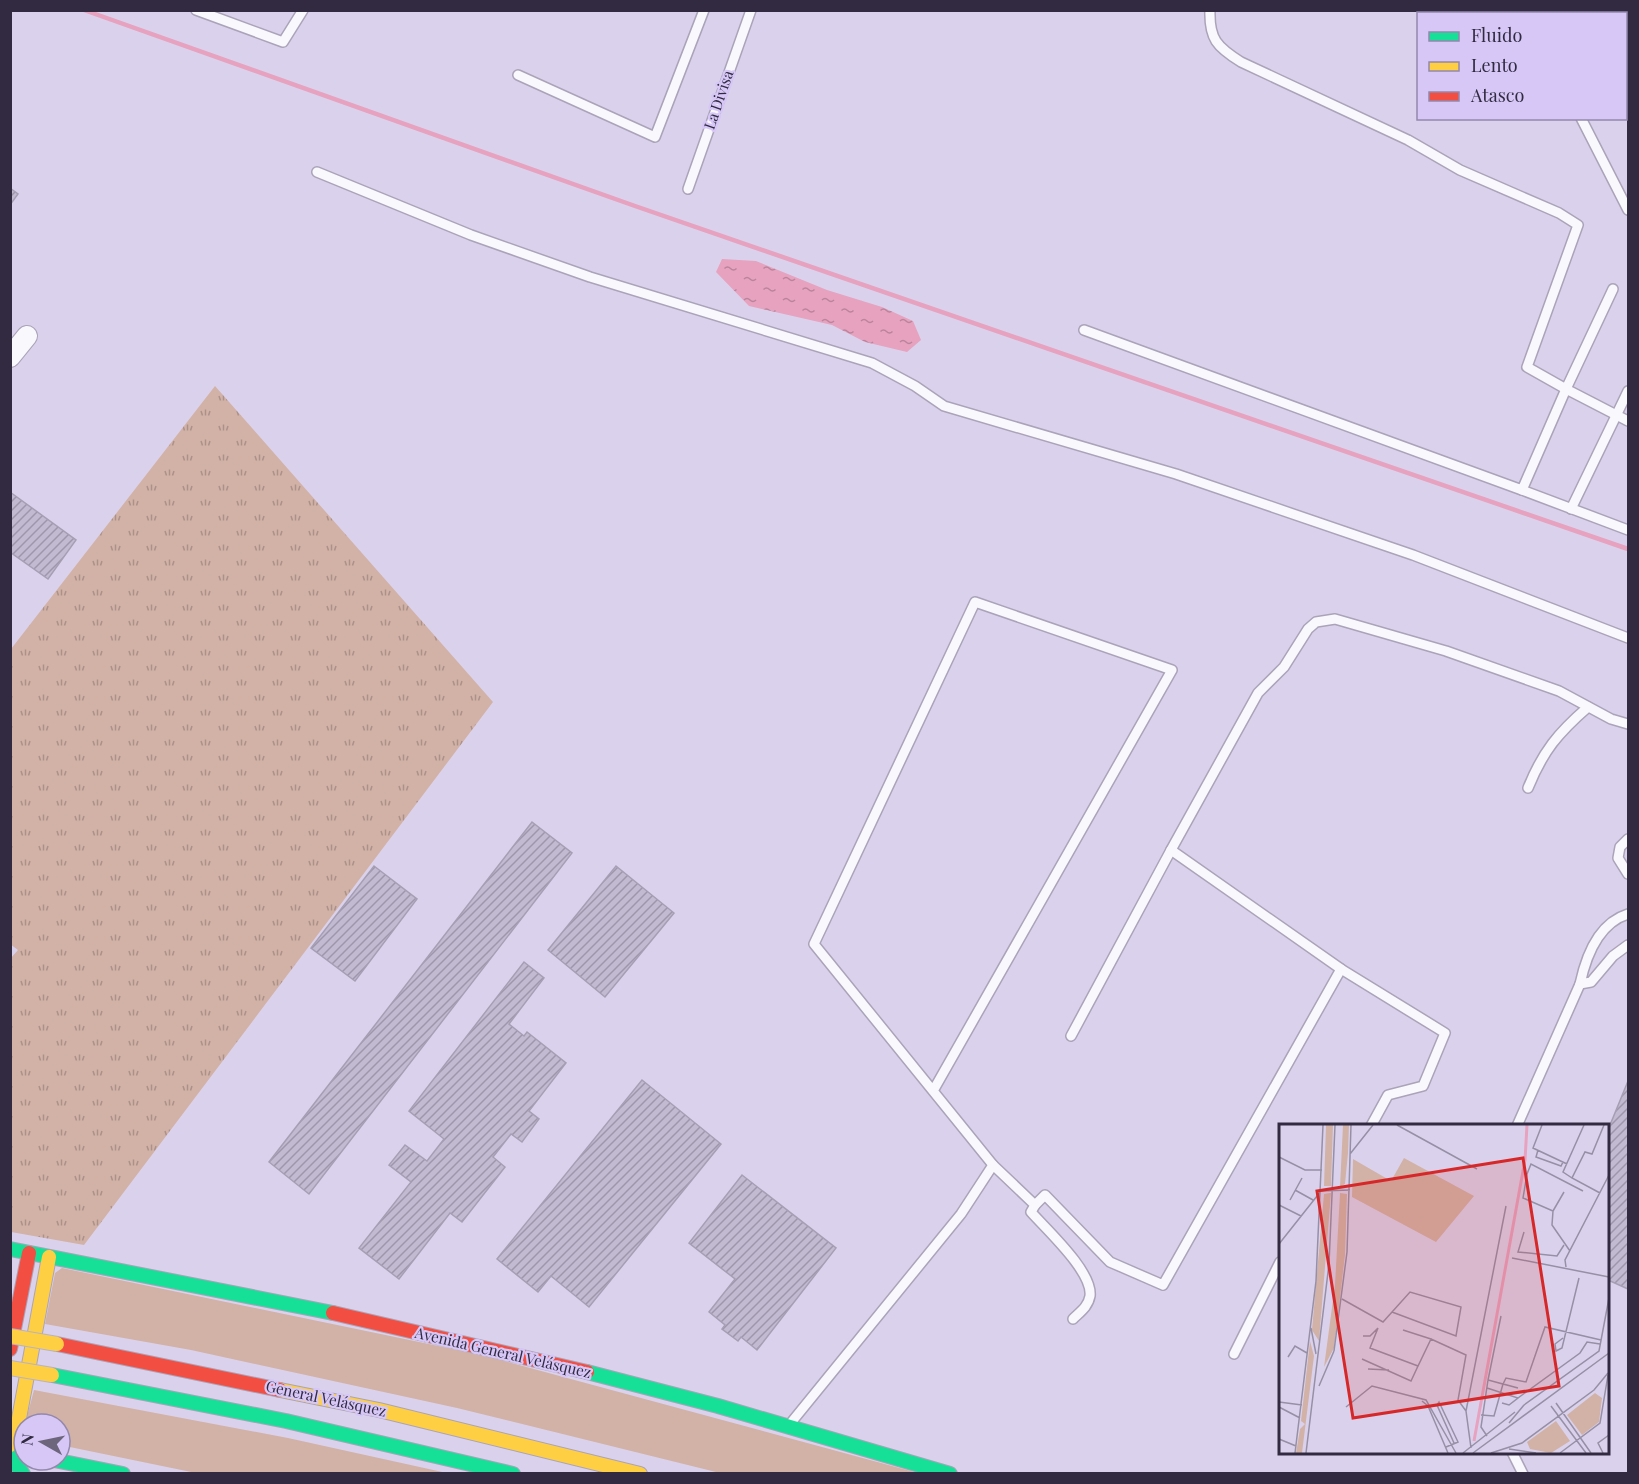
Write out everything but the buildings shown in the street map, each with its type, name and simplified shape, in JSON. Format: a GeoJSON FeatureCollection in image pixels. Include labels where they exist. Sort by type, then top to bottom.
{"type":"FeatureCollection","features":[{"type":"Feature","properties":{"kind":"main road","name":"Avenida General Velásquez"},"geometry":{"type":"LineString","coordinates":[[10,1249],[261,1297],[462,1342],[788,1426],[950,1473]]}},
{"type":"Feature","properties":{"kind":"main road"},"geometry":{"type":"LineString","coordinates":[[10,1349],[29,1253]]}},
{"type":"Feature","properties":{"kind":"main road"},"geometry":{"type":"LineString","coordinates":[[10,1445],[18,1424],[49,1257]]}},
{"type":"Feature","properties":{"kind":"main road"},"geometry":{"type":"LineString","coordinates":[[11,1269],[25,1271]]}},
{"type":"Feature","properties":{"kind":"main road","name":"General Velásquez"},"geometry":{"type":"LineString","coordinates":[[10,1336],[390,1412],[640,1473]]}},
{"type":"Feature","properties":{"kind":"main road","name":"General Velásquez"},"geometry":{"type":"LineString","coordinates":[[10,1368],[286,1421],[513,1473]]}},
{"type":"Feature","properties":{"kind":"main road"},"geometry":{"type":"LineString","coordinates":[[10,1453],[22,1473]]}},
{"type":"Feature","properties":{"kind":"main road"},"geometry":{"type":"LineString","coordinates":[[72,1463],[123,1473]]}},
{"type":"Feature","properties":{"kind":"street"},"geometry":{"type":"LineString","coordinates":[[10,357],[27,336]]}},
{"type":"Feature","properties":{"kind":"lane"},"geometry":{"type":"LineString","coordinates":[[196,10],[283,42],[303,10]]}},
{"type":"Feature","properties":{"kind":"lane"},"geometry":{"type":"LineString","coordinates":[[518,75],[655,137],[704,10]]}},
{"type":"Feature","properties":{"kind":"lane","name":"La Divisa"},"geometry":{"type":"LineString","coordinates":[[688,189],[751,10]]}},
{"type":"Feature","properties":{"kind":"lane"},"geometry":{"type":"LineString","coordinates":[[1210,10],[1210,31],[1215,40],[1221,49],[1241,62],[1408,140],[1460,170],[1559,213],[1578,225],[1527,367],[1629,421]]}},
{"type":"Feature","properties":{"kind":"lane"},"geometry":{"type":"LineString","coordinates":[[1582,120],[1629,210]]}},
{"type":"Feature","properties":{"kind":"lane"},"geometry":{"type":"LineString","coordinates":[[317,172],[471,235],[590,277],[872,363],[915,386],[944,406],[1176,474],[1413,555],[1629,638]]}},
{"type":"Feature","properties":{"kind":"lane"},"geometry":{"type":"LineString","coordinates":[[1522,490],[1613,288]]}},
{"type":"Feature","properties":{"kind":"lane"},"geometry":{"type":"LineString","coordinates":[[1084,330],[1629,530]]}},
{"type":"Feature","properties":{"kind":"lane"},"geometry":{"type":"LineString","coordinates":[[1571,509],[1629,391]]}},
{"type":"Feature","properties":{"kind":"lane"},"geometry":{"type":"LineString","coordinates":[[933,1092],[1172,670],[975,602],[814,944],[933,1092],[993,1165],[1035,1205]]}},
{"type":"Feature","properties":{"kind":"lane"},"geometry":{"type":"LineString","coordinates":[[1071,1036],[1258,693],[1284,667],[1308,629],[1316,622],[1335,619],[1446,651],[1558,691],[1611,719],[1629,724]]}},
{"type":"Feature","properties":{"kind":"lane"},"geometry":{"type":"LineString","coordinates":[[1528,788],[1541,758],[1561,730],[1588,707]]}},
{"type":"Feature","properties":{"kind":"lane"},"geometry":{"type":"LineString","coordinates":[[1629,839],[1620,848],[1618,858],[1629,874]]}},
{"type":"Feature","properties":{"kind":"lane"},"geometry":{"type":"LineString","coordinates":[[1171,850],[1341,969],[1445,1033],[1423,1086],[1388,1095],[1372,1124]]}},
{"type":"Feature","properties":{"kind":"lane"},"geometry":{"type":"LineString","coordinates":[[1517,1124],[1580,984],[1584,966],[1601,934],[1610,924],[1629,914]]}},
{"type":"Feature","properties":{"kind":"lane"},"geometry":{"type":"LineString","coordinates":[[1580,984],[1592,982],[1612,956],[1629,945]]}},
{"type":"Feature","properties":{"kind":"lane"},"geometry":{"type":"LineString","coordinates":[[1073,1319],[1086,1307],[1090,1295],[1085,1279],[1082,1271],[1031,1212],[1035,1205],[1045,1195],[1110,1262],[1163,1286],[1341,969]]}},
{"type":"Feature","properties":{"kind":"lane"},"geometry":{"type":"LineString","coordinates":[[788,1426],[961,1214],[993,1165]]}},
{"type":"Feature","properties":{"kind":"lane"},"geometry":{"type":"LineString","coordinates":[[1234,1354],[1279,1266]]}},
{"type":"Feature","properties":{"kind":"lane"},"geometry":{"type":"LineString","coordinates":[[1513,1454],[1523,1473]]}},
{"type":"Feature","properties":{"kind":"green space"},"geometry":{"type":"Polygon","coordinates":[[[215,386],[493,702],[84,1245],[11,1232],[10,959],[18,950],[10,944],[11,649],[215,386]]]}},
{"type":"Feature","properties":{"kind":"green space"},"geometry":{"type":"Polygon","coordinates":[[[62,1268],[482,1355],[918,1473],[720,1473],[457,1408],[191,1350],[45,1324],[55,1273],[62,1268]]]}},
{"type":"Feature","properties":{"kind":"green space"},"geometry":{"type":"Polygon","coordinates":[[[34,1390],[288,1438],[447,1473],[196,1473],[72,1447],[72,1412],[28,1412],[34,1390]]]}},
{"type":"Feature","properties":{"kind":"water"},"geometry":{"type":"Polygon","coordinates":[[[722,259],[756,261],[827,290],[882,307],[913,321],[921,340],[907,352],[865,342],[832,325],[749,306],[716,272],[722,259]]]}},
{"type":"Feature","properties":{"kind":"waterway"},"geometry":{"type":"LineString","coordinates":[[84,10],[635,206],[1628,549]]}},
{"type":"Feature","properties":{"kind":"traffic: fast"},"geometry":{"type":"LineString","coordinates":[[10,1249],[333,1313]]}},
{"type":"Feature","properties":{"kind":"traffic: fast"},"geometry":{"type":"LineString","coordinates":[[587,1372],[718,1406],[950,1474]]}},
{"type":"Feature","properties":{"kind":"traffic: fast"},"geometry":{"type":"LineString","coordinates":[[52,1375],[286,1421],[513,1474]]}},
{"type":"Feature","properties":{"kind":"traffic: fast"},"geometry":{"type":"LineString","coordinates":[[10,1455],[23,1474]]}},
{"type":"Feature","properties":{"kind":"traffic: fast"},"geometry":{"type":"LineString","coordinates":[[72,1464],[123,1474]]}},
{"type":"Feature","properties":{"kind":"traffic: slow"},"geometry":{"type":"LineString","coordinates":[[10,1445],[18,1424],[49,1257]]}},
{"type":"Feature","properties":{"kind":"traffic: slow"},"geometry":{"type":"LineString","coordinates":[[10,1336],[57,1344]]}},
{"type":"Feature","properties":{"kind":"traffic: slow"},"geometry":{"type":"LineString","coordinates":[[10,1368],[52,1375]]}},
{"type":"Feature","properties":{"kind":"traffic: slow"},"geometry":{"type":"LineString","coordinates":[[280,1390],[379,1410],[640,1474]]}},
{"type":"Feature","properties":{"kind":"traffic: jam"},"geometry":{"type":"LineString","coordinates":[[10,1349],[29,1253]]}},
{"type":"Feature","properties":{"kind":"traffic: jam"},"geometry":{"type":"LineString","coordinates":[[333,1313],[587,1372]]}},
{"type":"Feature","properties":{"kind":"traffic: jam"},"geometry":{"type":"LineString","coordinates":[[57,1344],[280,1390]]}}]}
